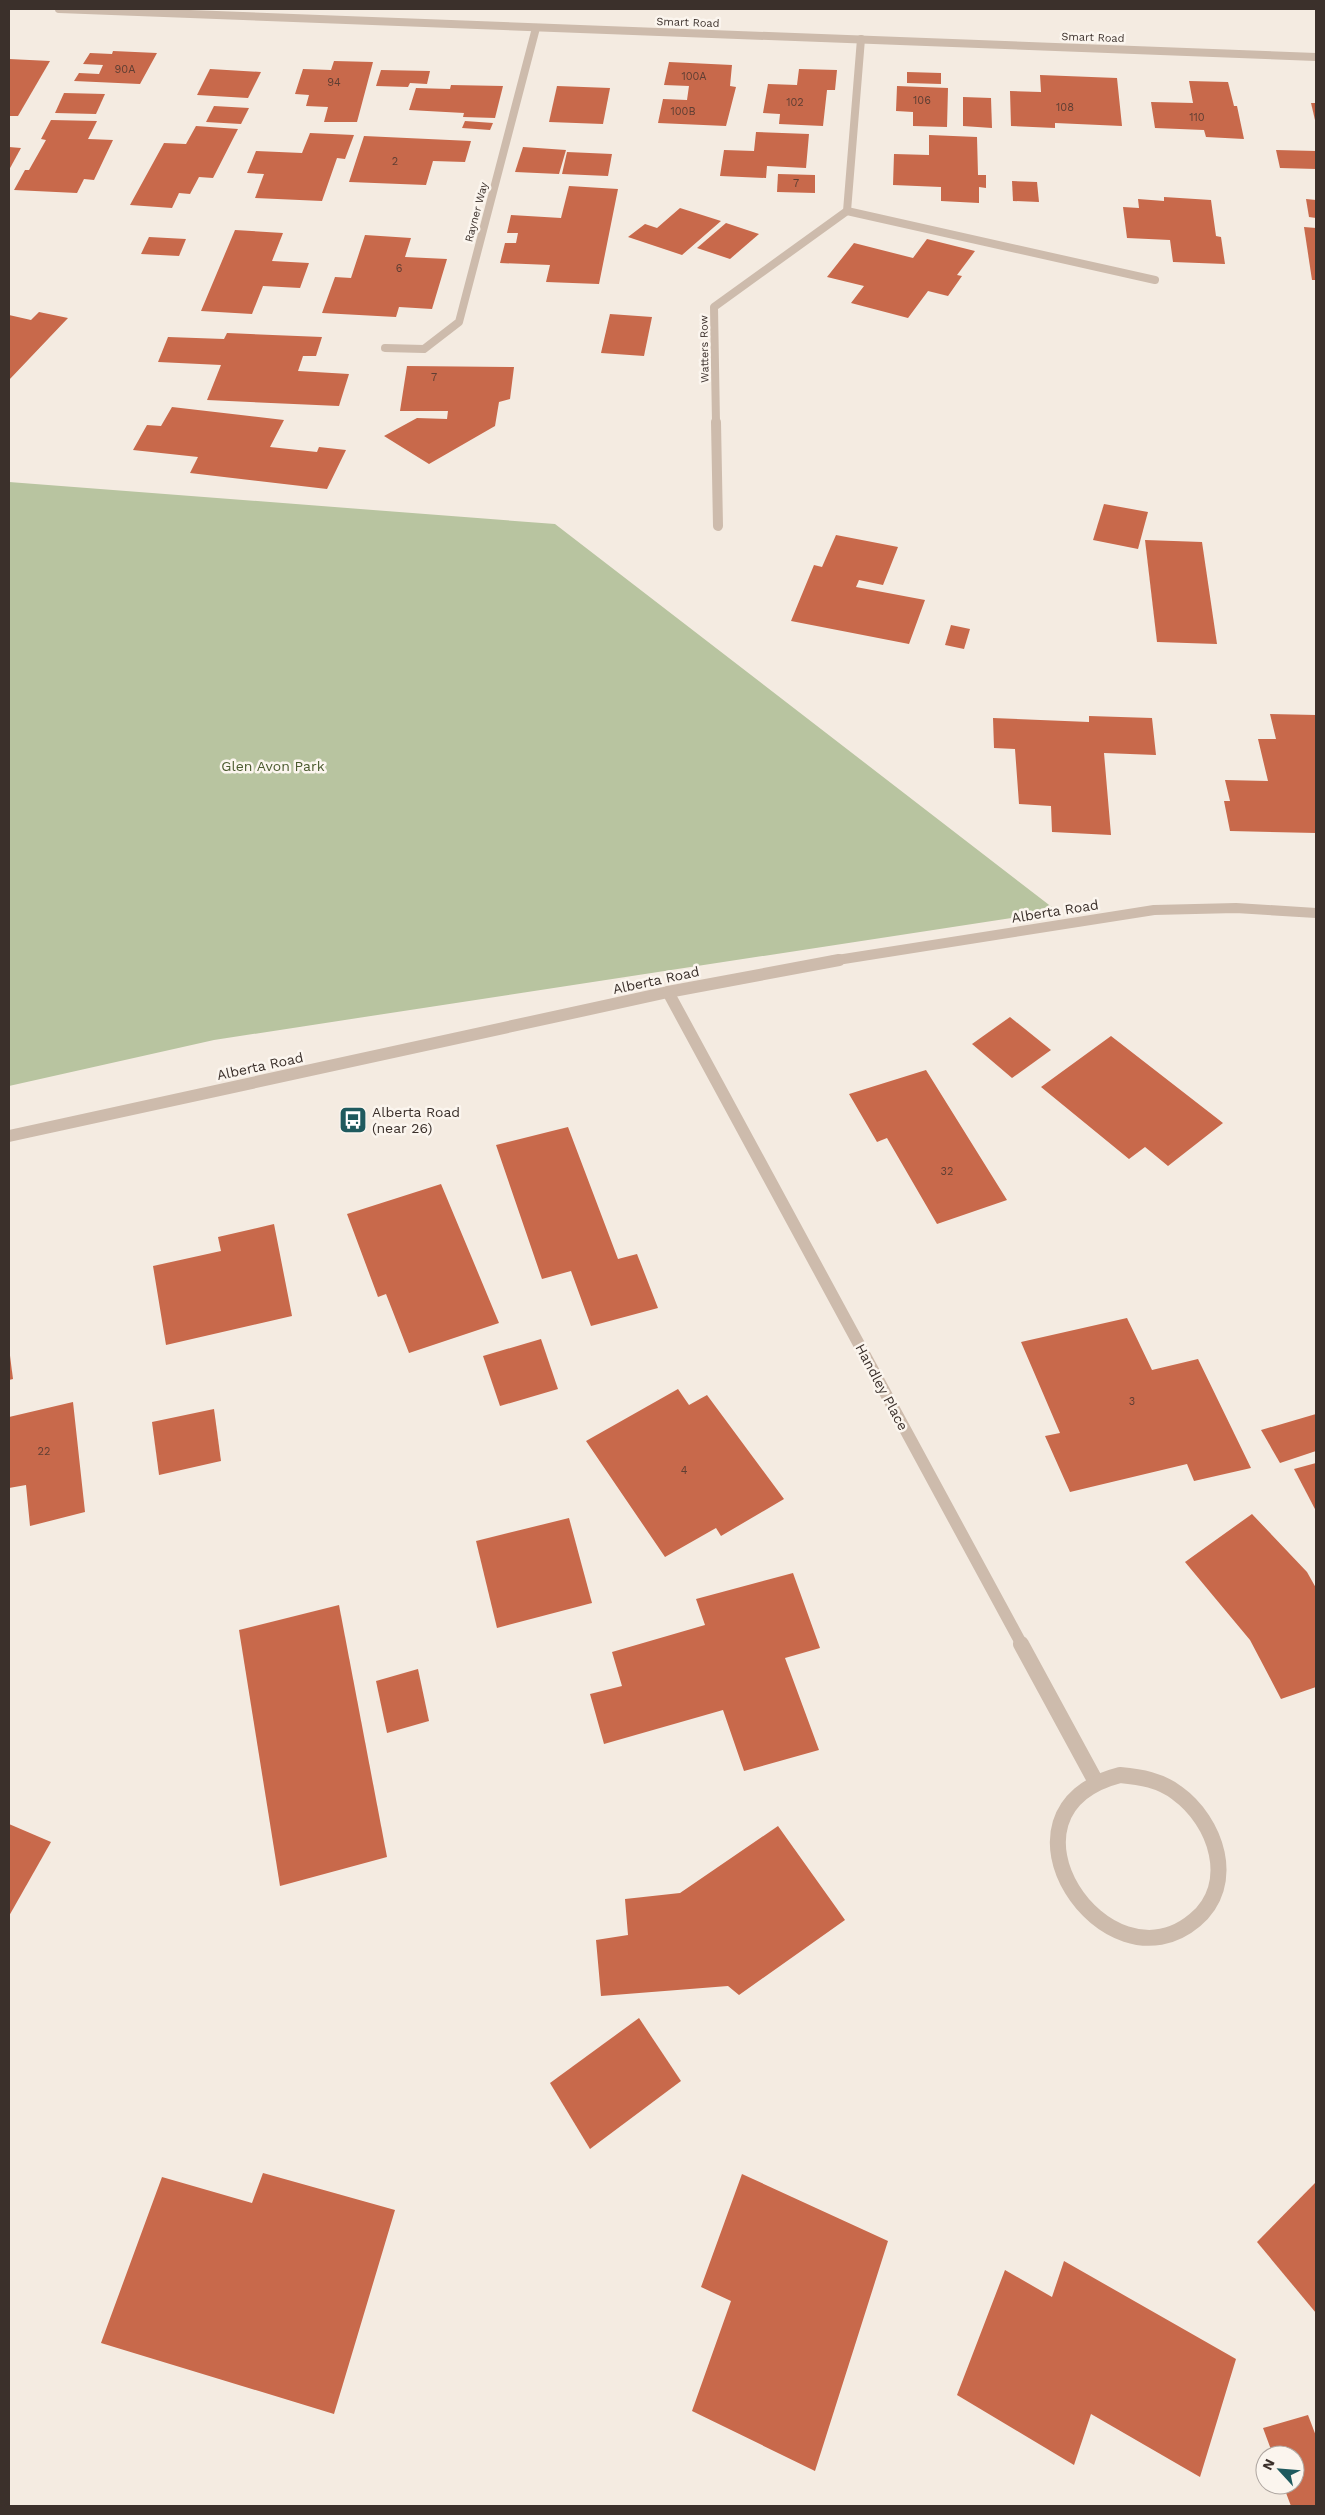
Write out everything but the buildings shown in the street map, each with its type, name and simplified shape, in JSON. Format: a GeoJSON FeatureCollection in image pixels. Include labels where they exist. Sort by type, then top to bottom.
{"type":"FeatureCollection","features":[{"type":"Feature","properties":{"kind":"street","name":"Smart Road"},"geometry":{"type":"LineString","coordinates":[[59,9],[1316,57]]}},
{"type":"Feature","properties":{"kind":"street","name":"Rayner Way"},"geometry":{"type":"LineString","coordinates":[[385,348],[424,349],[459,322],[536,28]]}},
{"type":"Feature","properties":{"kind":"street"},"geometry":{"type":"LineString","coordinates":[[861,39],[847,211],[1155,280]]}},
{"type":"Feature","properties":{"kind":"street","name":"Watters Row"},"geometry":{"type":"LineString","coordinates":[[718,526],[714,307],[847,211]]}},
{"type":"Feature","properties":{"kind":"street","name":"Alberta Road"},"geometry":{"type":"LineString","coordinates":[[9,1136],[668,992],[812,964],[1154,910],[1236,908],[1316,912]]}},
{"type":"Feature","properties":{"kind":"street","name":"Handley Place"},"geometry":{"type":"LineString","coordinates":[[668,992],[1096,1782]]}},
{"type":"Feature","properties":{"kind":"street"},"geometry":{"type":"LineString","coordinates":[[1120,1775],[1146,1778],[1171,1788],[1193,1805],[1208,1828],[1218,1854],[1218,1881],[1209,1904],[1192,1924],[1169,1936],[1142,1937],[1114,1930],[1090,1915],[1071,1894],[1059,1868],[1056,1840],[1062,1816],[1075,1796],[1096,1782],[1120,1775]]}},
{"type":"Feature","properties":{"kind":"green space","name":"Glen Avon Park"},"geometry":{"type":"Polygon","coordinates":[[[9,482],[555,524],[1057,911],[214,1040],[9,1086],[9,482]]]}},
{"type":"Feature","properties":{"kind":"place","name":"Alberta Road (near 26)"},"geometry":{"type":"Point","coordinates":[353,1120]}}]}
